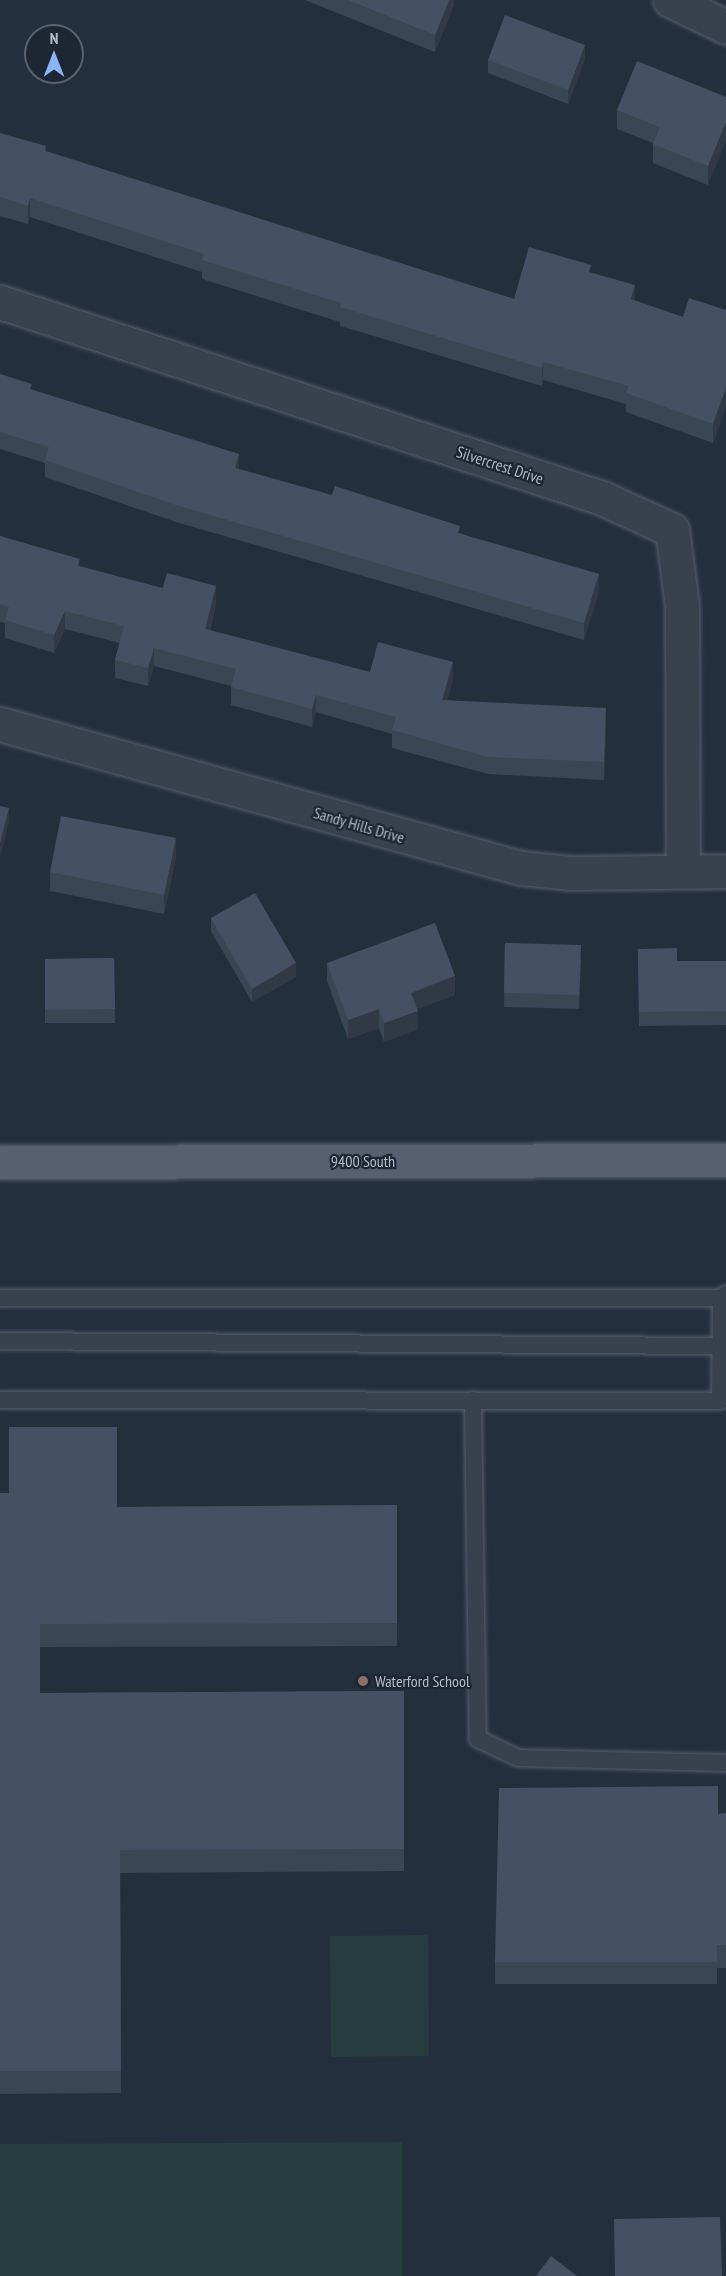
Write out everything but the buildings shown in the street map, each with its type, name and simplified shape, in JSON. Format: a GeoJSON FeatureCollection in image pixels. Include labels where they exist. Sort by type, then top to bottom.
{"type":"FeatureCollection","features":[{"type":"Feature","properties":{"kind":"main road","name":"9400 South"},"geometry":{"type":"LineString","coordinates":[[0,1162],[726,1160]]}},
{"type":"Feature","properties":{"kind":"street"},"geometry":{"type":"LineString","coordinates":[[670,0],[726,27]]}},
{"type":"Feature","properties":{"kind":"street","name":"Silvercrest Drive"},"geometry":{"type":"LineString","coordinates":[[0,302],[602,498],[672,530],[682,605],[683,871]]}},
{"type":"Feature","properties":{"kind":"street","name":"Sandy Hills Drive"},"geometry":{"type":"LineString","coordinates":[[0,724],[521,868],[570,873],[726,871]]}},
{"type":"Feature","properties":{"kind":"lane"},"geometry":{"type":"LineString","coordinates":[[0,1298],[724,1296],[720,1346],[720,1401],[0,1400]]}},
{"type":"Feature","properties":{"kind":"lane"},"geometry":{"type":"LineString","coordinates":[[0,1341],[720,1346]]}},
{"type":"Feature","properties":{"kind":"lane"},"geometry":{"type":"LineString","coordinates":[[473,1400],[478,1739],[518,1758],[726,1763]]}},
{"type":"Feature","properties":{"kind":"green space"},"geometry":{"type":"Polygon","coordinates":[[[428,1935],[429,2056],[331,2057],[330,1936],[428,1935]]]}},
{"type":"Feature","properties":{"kind":"green space"},"geometry":{"type":"Polygon","coordinates":[[[402,2142],[402,2276],[0,2276],[0,2144],[402,2142]]]}},
{"type":"Feature","properties":{"kind":"place","name":"Waterford School"},"geometry":{"type":"Point","coordinates":[363,1681]}}]}
